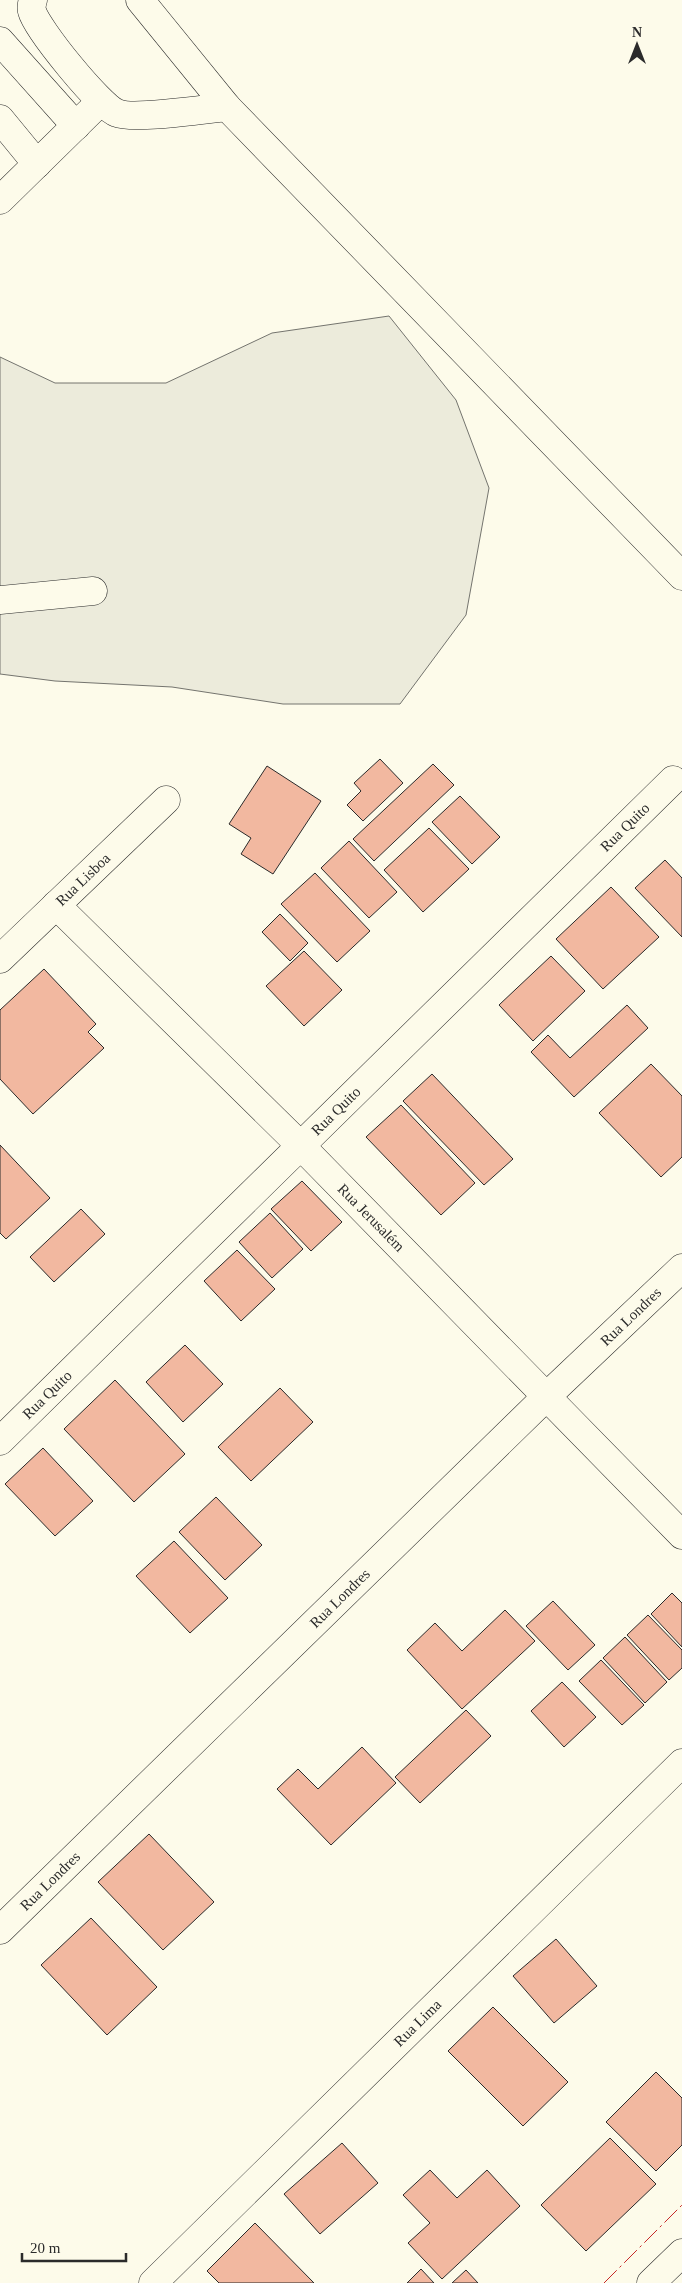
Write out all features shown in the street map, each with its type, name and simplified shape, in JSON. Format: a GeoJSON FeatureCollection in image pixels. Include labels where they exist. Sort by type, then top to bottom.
{"type":"FeatureCollection","features":[{"type":"Feature","properties":{"kind":"street"},"geometry":{"type":"LineString","coordinates":[[33,0],[31,10],[42,31],[100,102],[117,114],[134,115],[228,107]]}},
{"type":"Feature","properties":{"kind":"street"},"geometry":{"type":"LineString","coordinates":[[140,0],[228,107],[682,576]]}},
{"type":"Feature","properties":{"kind":"street"},"geometry":{"type":"LineString","coordinates":[[0,41],[76,126]]}},
{"type":"Feature","properties":{"kind":"street"},"geometry":{"type":"LineString","coordinates":[[0,200],[100,102]]}},
{"type":"Feature","properties":{"kind":"street"},"geometry":{"type":"LineString","coordinates":[[0,119],[37,164]]}},
{"type":"Feature","properties":{"kind":"street"},"geometry":{"type":"LineString","coordinates":[[0,600],[93,591]]}},
{"type":"Feature","properties":{"kind":"street","name":"Rua Quito"},"geometry":{"type":"LineString","coordinates":[[0,1441],[673,780]]}},
{"type":"Feature","properties":{"kind":"street","name":"Rua Lisboa"},"geometry":{"type":"LineString","coordinates":[[0,958],[166,800]]}},
{"type":"Feature","properties":{"kind":"street","name":"Rua Jerusalém"},"geometry":{"type":"LineString","coordinates":[[56,905],[301,1146],[682,1535]]}},
{"type":"Feature","properties":{"kind":"street","name":"Rua Londres"},"geometry":{"type":"LineString","coordinates":[[0,1930],[547,1396],[682,1268]]}},
{"type":"Feature","properties":{"kind":"street","name":"Rua Lima"},"geometry":{"type":"LineString","coordinates":[[153,2283],[682,1763]]}},
{"type":"Feature","properties":{"kind":"street"},"geometry":{"type":"LineString","coordinates":[[651,2283],[682,2253]]}},
{"type":"Feature","properties":{"kind":"shaded area"},"geometry":{"type":"Polygon","coordinates":[[[389,316],[456,400],[489,488],[466,615],[400,704],[283,704],[172,687],[55,681],[0,674],[0,357],[55,383],[166,383],[272,333],[389,316]]]}},
{"type":"Feature","properties":{"kind":"building"},"geometry":{"type":"Polygon","coordinates":[[[380,759],[403,783],[363,821],[347,805],[361,791],[354,783],[380,759]]]}},
{"type":"Feature","properties":{"kind":"building"},"geometry":{"type":"Polygon","coordinates":[[[433,764],[454,785],[374,861],[353,839],[433,764]]]}},
{"type":"Feature","properties":{"kind":"building"},"geometry":{"type":"Polygon","coordinates":[[[267,766],[321,801],[273,874],[241,854],[251,838],[229,824],[267,766]]]}},
{"type":"Feature","properties":{"kind":"building"},"geometry":{"type":"Polygon","coordinates":[[[460,796],[500,837],[472,864],[432,822],[460,796]]]}},
{"type":"Feature","properties":{"kind":"building"},"geometry":{"type":"Polygon","coordinates":[[[429,828],[469,869],[423,912],[384,870],[429,828]]]}},
{"type":"Feature","properties":{"kind":"building"},"geometry":{"type":"Polygon","coordinates":[[[349,841],[397,892],[369,918],[321,868],[349,841]]]}},
{"type":"Feature","properties":{"kind":"building"},"geometry":{"type":"Polygon","coordinates":[[[665,860],[682,878],[682,937],[635,888],[665,860]]]}},
{"type":"Feature","properties":{"kind":"building"},"geometry":{"type":"Polygon","coordinates":[[[315,873],[370,931],[337,962],[281,904],[315,873]]]}},
{"type":"Feature","properties":{"kind":"building"},"geometry":{"type":"Polygon","coordinates":[[[611,887],[659,937],[603,989],[556,939],[611,887]]]}},
{"type":"Feature","properties":{"kind":"building"},"geometry":{"type":"Polygon","coordinates":[[[280,914],[308,943],[290,961],[262,932],[280,914]]]}},
{"type":"Feature","properties":{"kind":"building"},"geometry":{"type":"Polygon","coordinates":[[[304,951],[342,990],[304,1026],[266,986],[304,951]]]}},
{"type":"Feature","properties":{"kind":"building"},"geometry":{"type":"Polygon","coordinates":[[[551,956],[585,991],[533,1041],[499,1005],[551,956]]]}},
{"type":"Feature","properties":{"kind":"building"},"geometry":{"type":"Polygon","coordinates":[[[44,969],[96,1024],[88,1032],[104,1048],[33,1114],[0,1079],[0,1010],[44,969]]]}},
{"type":"Feature","properties":{"kind":"building"},"geometry":{"type":"Polygon","coordinates":[[[627,1005],[648,1028],[574,1097],[531,1052],[548,1035],[570,1058],[627,1005]]]}},
{"type":"Feature","properties":{"kind":"building"},"geometry":{"type":"Polygon","coordinates":[[[651,1064],[682,1096],[682,1157],[661,1177],[599,1113],[651,1064]]]}},
{"type":"Feature","properties":{"kind":"building"},"geometry":{"type":"Polygon","coordinates":[[[432,1074],[513,1159],[484,1185],[403,1101],[432,1074]]]}},
{"type":"Feature","properties":{"kind":"building"},"geometry":{"type":"Polygon","coordinates":[[[401,1105],[475,1183],[441,1215],[366,1137],[401,1105]]]}},
{"type":"Feature","properties":{"kind":"building"},"geometry":{"type":"Polygon","coordinates":[[[0,1145],[50,1198],[6,1239],[0,1233],[0,1145]]]}},
{"type":"Feature","properties":{"kind":"building"},"geometry":{"type":"Polygon","coordinates":[[[302,1181],[342,1222],[311,1251],[271,1209],[302,1181]]]}},
{"type":"Feature","properties":{"kind":"building"},"geometry":{"type":"Polygon","coordinates":[[[81,1209],[105,1234],[54,1282],[30,1257],[81,1209]]]}},
{"type":"Feature","properties":{"kind":"building"},"geometry":{"type":"Polygon","coordinates":[[[270,1213],[303,1249],[272,1278],[239,1242],[270,1213]]]}},
{"type":"Feature","properties":{"kind":"building"},"geometry":{"type":"Polygon","coordinates":[[[237,1250],[275,1289],[241,1321],[204,1281],[237,1250]]]}},
{"type":"Feature","properties":{"kind":"building"},"geometry":{"type":"Polygon","coordinates":[[[185,1345],[223,1384],[183,1422],[146,1382],[185,1345]]]}},
{"type":"Feature","properties":{"kind":"building"},"geometry":{"type":"Polygon","coordinates":[[[115,1380],[185,1454],[134,1502],[64,1429],[115,1380]]]}},
{"type":"Feature","properties":{"kind":"building"},"geometry":{"type":"Polygon","coordinates":[[[280,1388],[313,1422],[251,1481],[218,1447],[280,1388]]]}},
{"type":"Feature","properties":{"kind":"building"},"geometry":{"type":"Polygon","coordinates":[[[43,1448],[93,1501],[55,1536],[5,1484],[43,1448]]]}},
{"type":"Feature","properties":{"kind":"building"},"geometry":{"type":"Polygon","coordinates":[[[216,1497],[262,1545],[225,1580],[179,1532],[216,1497]]]}},
{"type":"Feature","properties":{"kind":"building"},"geometry":{"type":"Polygon","coordinates":[[[174,1541],[228,1598],[190,1633],[136,1576],[174,1541]]]}},
{"type":"Feature","properties":{"kind":"building"},"geometry":{"type":"Polygon","coordinates":[[[672,1593],[682,1603],[682,1647],[651,1614],[672,1593]]]}},
{"type":"Feature","properties":{"kind":"building"},"geometry":{"type":"Polygon","coordinates":[[[553,1601],[595,1645],[568,1670],[526,1626],[553,1601]]]}},
{"type":"Feature","properties":{"kind":"building"},"geometry":{"type":"Polygon","coordinates":[[[505,1610],[535,1641],[462,1709],[407,1650],[435,1623],[462,1651],[505,1610]]]}},
{"type":"Feature","properties":{"kind":"building"},"geometry":{"type":"Polygon","coordinates":[[[648,1615],[682,1650],[682,1668],[669,1680],[627,1635],[648,1615]]]}},
{"type":"Feature","properties":{"kind":"building"},"geometry":{"type":"Polygon","coordinates":[[[625,1637],[667,1682],[645,1703],[603,1658],[625,1637]]]}},
{"type":"Feature","properties":{"kind":"building"},"geometry":{"type":"Polygon","coordinates":[[[601,1660],[644,1705],[622,1725],[579,1681],[601,1660]]]}},
{"type":"Feature","properties":{"kind":"building"},"geometry":{"type":"Polygon","coordinates":[[[562,1682],[596,1717],[564,1747],[531,1711],[562,1682]]]}},
{"type":"Feature","properties":{"kind":"building"},"geometry":{"type":"Polygon","coordinates":[[[466,1710],[491,1736],[420,1803],[395,1777],[466,1710]]]}},
{"type":"Feature","properties":{"kind":"building"},"geometry":{"type":"Polygon","coordinates":[[[362,1747],[396,1783],[331,1845],[277,1789],[298,1769],[318,1789],[362,1747]]]}},
{"type":"Feature","properties":{"kind":"building"},"geometry":{"type":"Polygon","coordinates":[[[149,1834],[214,1902],[163,1950],[98,1882],[149,1834]]]}},
{"type":"Feature","properties":{"kind":"building"},"geometry":{"type":"Polygon","coordinates":[[[91,1918],[157,1987],[107,2035],[41,1965],[91,1918]]]}},
{"type":"Feature","properties":{"kind":"building"},"geometry":{"type":"Polygon","coordinates":[[[556,1939],[597,1986],[554,2023],[513,1976],[556,1939]]]}},
{"type":"Feature","properties":{"kind":"building"},"geometry":{"type":"Polygon","coordinates":[[[493,2007],[568,2082],[523,2126],[448,2051],[493,2007]]]}},
{"type":"Feature","properties":{"kind":"building"},"geometry":{"type":"Polygon","coordinates":[[[656,2072],[682,2098],[682,2145],[656,2171],[606,2122],[656,2072]]]}},
{"type":"Feature","properties":{"kind":"building"},"geometry":{"type":"Polygon","coordinates":[[[610,2138],[656,2184],[586,2251],[541,2205],[610,2138]]]}},
{"type":"Feature","properties":{"kind":"building"},"geometry":{"type":"Polygon","coordinates":[[[342,2143],[378,2183],[320,2234],[284,2194],[342,2143]]]}},
{"type":"Feature","properties":{"kind":"building"},"geometry":{"type":"Polygon","coordinates":[[[430,2170],[457,2198],[487,2170],[520,2206],[442,2279],[408,2243],[430,2223],[403,2195],[430,2170]]]}},
{"type":"Feature","properties":{"kind":"building"},"geometry":{"type":"Polygon","coordinates":[[[255,2223],[314,2283],[219,2283],[207,2271],[255,2223]]]}},
{"type":"Feature","properties":{"kind":"building"},"geometry":{"type":"Polygon","coordinates":[[[421,2269],[434,2283],[407,2283],[421,2269]]]}},
{"type":"Feature","properties":{"kind":"building"},"geometry":{"type":"Polygon","coordinates":[[[466,2270],[478,2283],[452,2283],[466,2270]]]}},
{"type":"Feature","properties":{"kind":"power"},"geometry":{"type":"LineString","coordinates":[[604,2283],[682,2205]]}}]}
